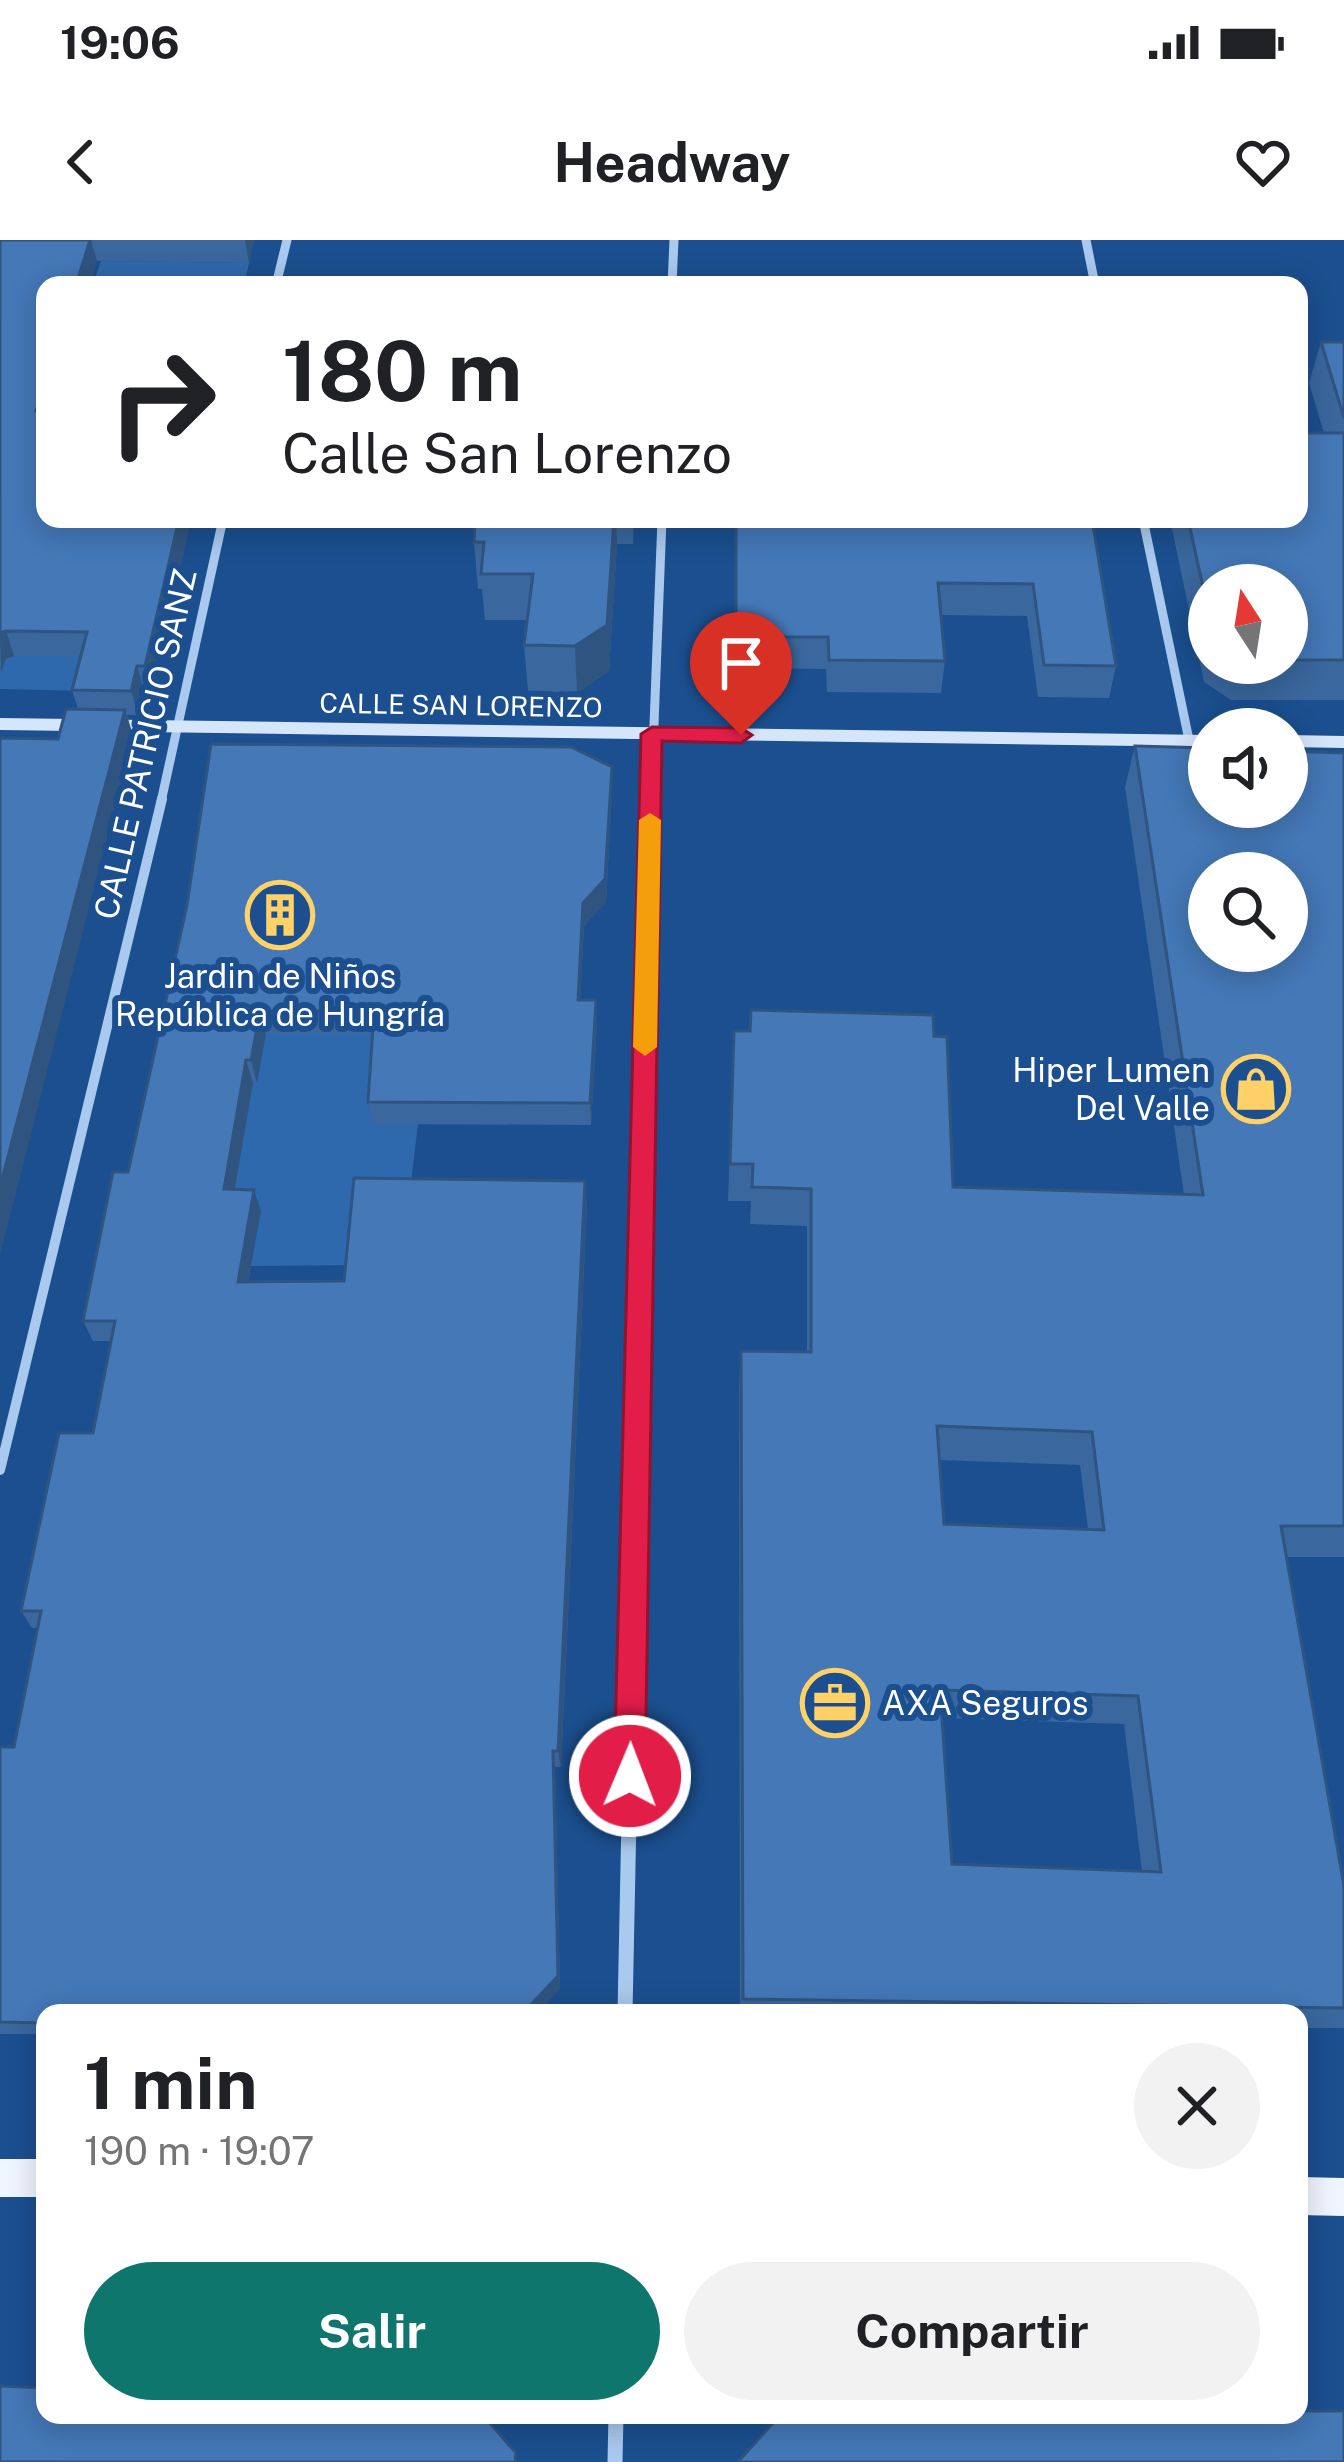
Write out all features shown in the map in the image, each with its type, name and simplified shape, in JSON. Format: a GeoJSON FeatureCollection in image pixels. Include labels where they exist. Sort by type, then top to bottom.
{"type":"FeatureCollection","features":[{"type":"Feature","properties":{"kind":"main road"},"geometry":{"type":"LineString","coordinates":[[0,2178],[36,2178]]}},
{"type":"Feature","properties":{"kind":"main road"},"geometry":{"type":"LineString","coordinates":[[1308,2195],[1344,2197]]}},
{"type":"Feature","properties":{"kind":"street"},"geometry":{"type":"LineString","coordinates":[[278,276],[286,240]]}},
{"type":"Feature","properties":{"kind":"street"},"geometry":{"type":"LineString","coordinates":[[672,276],[674,240]]}},
{"type":"Feature","properties":{"kind":"street"},"geometry":{"type":"LineString","coordinates":[[1086,240],[1093,276]]}},
{"type":"Feature","properties":{"kind":"street","name":"CALLE PATRICIO SANZ"},"geometry":{"type":"LineString","coordinates":[[0,1470],[179,729],[221,528]]}},
{"type":"Feature","properties":{"kind":"street"},"geometry":{"type":"LineString","coordinates":[[625,2004],[652,734],[662,528]]}},
{"type":"Feature","properties":{"kind":"street"},"geometry":{"type":"LineString","coordinates":[[1145,528],[1191,708]]}},
{"type":"Feature","properties":{"kind":"street","name":"CALLE SAN LORENZO"},"geometry":{"type":"LineString","coordinates":[[0,724],[1188,741]]}},
{"type":"Feature","properties":{"kind":"street"},"geometry":{"type":"LineString","coordinates":[[1308,742],[1344,742]]}},
{"type":"Feature","properties":{"kind":"street"},"geometry":{"type":"LineString","coordinates":[[615,2462],[616,2424]]}},
{"type":"Feature","properties":{"kind":"shaded area"},"geometry":{"type":"Polygon","coordinates":[[[101,261],[249,263],[246,276],[96,276],[101,261]]]}},
{"type":"Feature","properties":{"kind":"shaded area"},"geometry":{"type":"Polygon","coordinates":[[[95,656],[86,691],[0,689],[0,659],[95,656]]]}},
{"type":"Feature","properties":{"kind":"shaded area"},"geometry":{"type":"Polygon","coordinates":[[[376,1022],[418,1124],[409,1200],[352,1265],[251,1266],[260,1212],[221,1211],[171,1033],[376,1022]]]}},
{"type":"Feature","properties":{"kind":"building"},"geometry":{"type":"Polygon","coordinates":[[[0,240],[90,240],[79,276],[36,276],[36,528],[177,528],[145,666],[137,666],[131,691],[72,690],[87,632],[0,633],[0,240]]]}},
{"type":"Feature","properties":{"kind":"building"},"geometry":{"type":"Polygon","coordinates":[[[1321,342],[1344,342],[1344,418],[1321,342]]]}},
{"type":"Feature","properties":{"kind":"building"},"geometry":{"type":"Polygon","coordinates":[[[1308,433],[1344,433],[1344,660],[1308,660],[1308,564],[1198,564],[1190,528],[1308,528],[1308,433]]]}},
{"type":"Feature","properties":{"kind":"building"},"geometry":{"type":"Polygon","coordinates":[[[475,528],[613,528],[607,625],[575,646],[524,645],[533,574],[481,574],[484,542],[474,542],[475,528]]]}},
{"type":"Feature","properties":{"kind":"building"},"geometry":{"type":"Polygon","coordinates":[[[736,528],[1093,528],[1116,666],[1044,665],[1033,584],[938,583],[945,661],[829,660],[828,637],[736,637],[736,528]]]}},
{"type":"Feature","properties":{"kind":"building"},"geometry":{"type":"Polygon","coordinates":[[[66,709],[125,710],[0,1187],[0,738],[58,739],[66,709]]]}},
{"type":"Feature","properties":{"kind":"building"},"geometry":{"type":"Polygon","coordinates":[[[211,744],[571,747],[612,767],[605,879],[583,903],[578,1000],[596,1000],[590,1103],[368,1102],[374,1011],[260,1011],[251,1060],[246,1060],[224,1189],[254,1190],[238,1282],[344,1281],[354,1178],[585,1181],[558,1751],[553,1751],[558,1976],[532,2004],[36,2004],[36,2023],[0,2022],[0,1747],[14,1747],[41,1611],[21,1611],[59,1433],[93,1433],[115,1321],[83,1321],[113,1172],[128,1172],[187,905],[211,744]]]}},
{"type":"Feature","properties":{"kind":"building"},"geometry":{"type":"Polygon","coordinates":[[[1135,746],[1188,747],[1188,828],[1308,828],[1308,752],[1344,753],[1344,1526],[1281,1526],[1344,1886],[1344,2008],[743,1999],[741,1351],[811,1352],[811,1189],[752,1187],[753,1164],[730,1164],[734,1031],[750,1031],[751,1010],[933,1015],[934,1036],[947,1037],[953,1187],[1203,1195],[1135,746]],[[937,1426],[944,1524],[1104,1530],[1092,1432],[937,1426]],[[940,1690],[952,1864],[1161,1872],[1138,1696],[940,1690]]]}},
{"type":"Feature","properties":{"kind":"building"},"geometry":{"type":"Polygon","coordinates":[[[0,2386],[36,2388],[36,2424],[491,2424],[516,2453],[515,2462],[0,2462],[0,2386]]]}},
{"type":"Feature","properties":{"kind":"building"},"geometry":{"type":"Polygon","coordinates":[[[1308,2411],[1344,2411],[1344,2462],[738,2462],[772,2424],[1308,2424],[1308,2411]]]}},
{"type":"Feature","properties":{"kind":"slow traffic"},"geometry":{"type":"LineString","coordinates":[[645,1047],[650,820]]}},
{"type":"Feature","properties":{"kind":"place","name":"Jardin de Niños República de Hungría"},"geometry":{"type":"Point","coordinates":[280,915]}},
{"type":"Feature","properties":{"kind":"place","name":"Hiper Lumen Del Valle"},"geometry":{"type":"Point","coordinates":[1256,1089]}},
{"type":"Feature","properties":{"kind":"place","name":"AXA Seguros"},"geometry":{"type":"Point","coordinates":[835,1703]}},
{"type":"Feature","properties":{"kind":"route"},"geometry":{"type":"LineString","coordinates":[[630,1776],[652,734],[741,735]]}}]}
